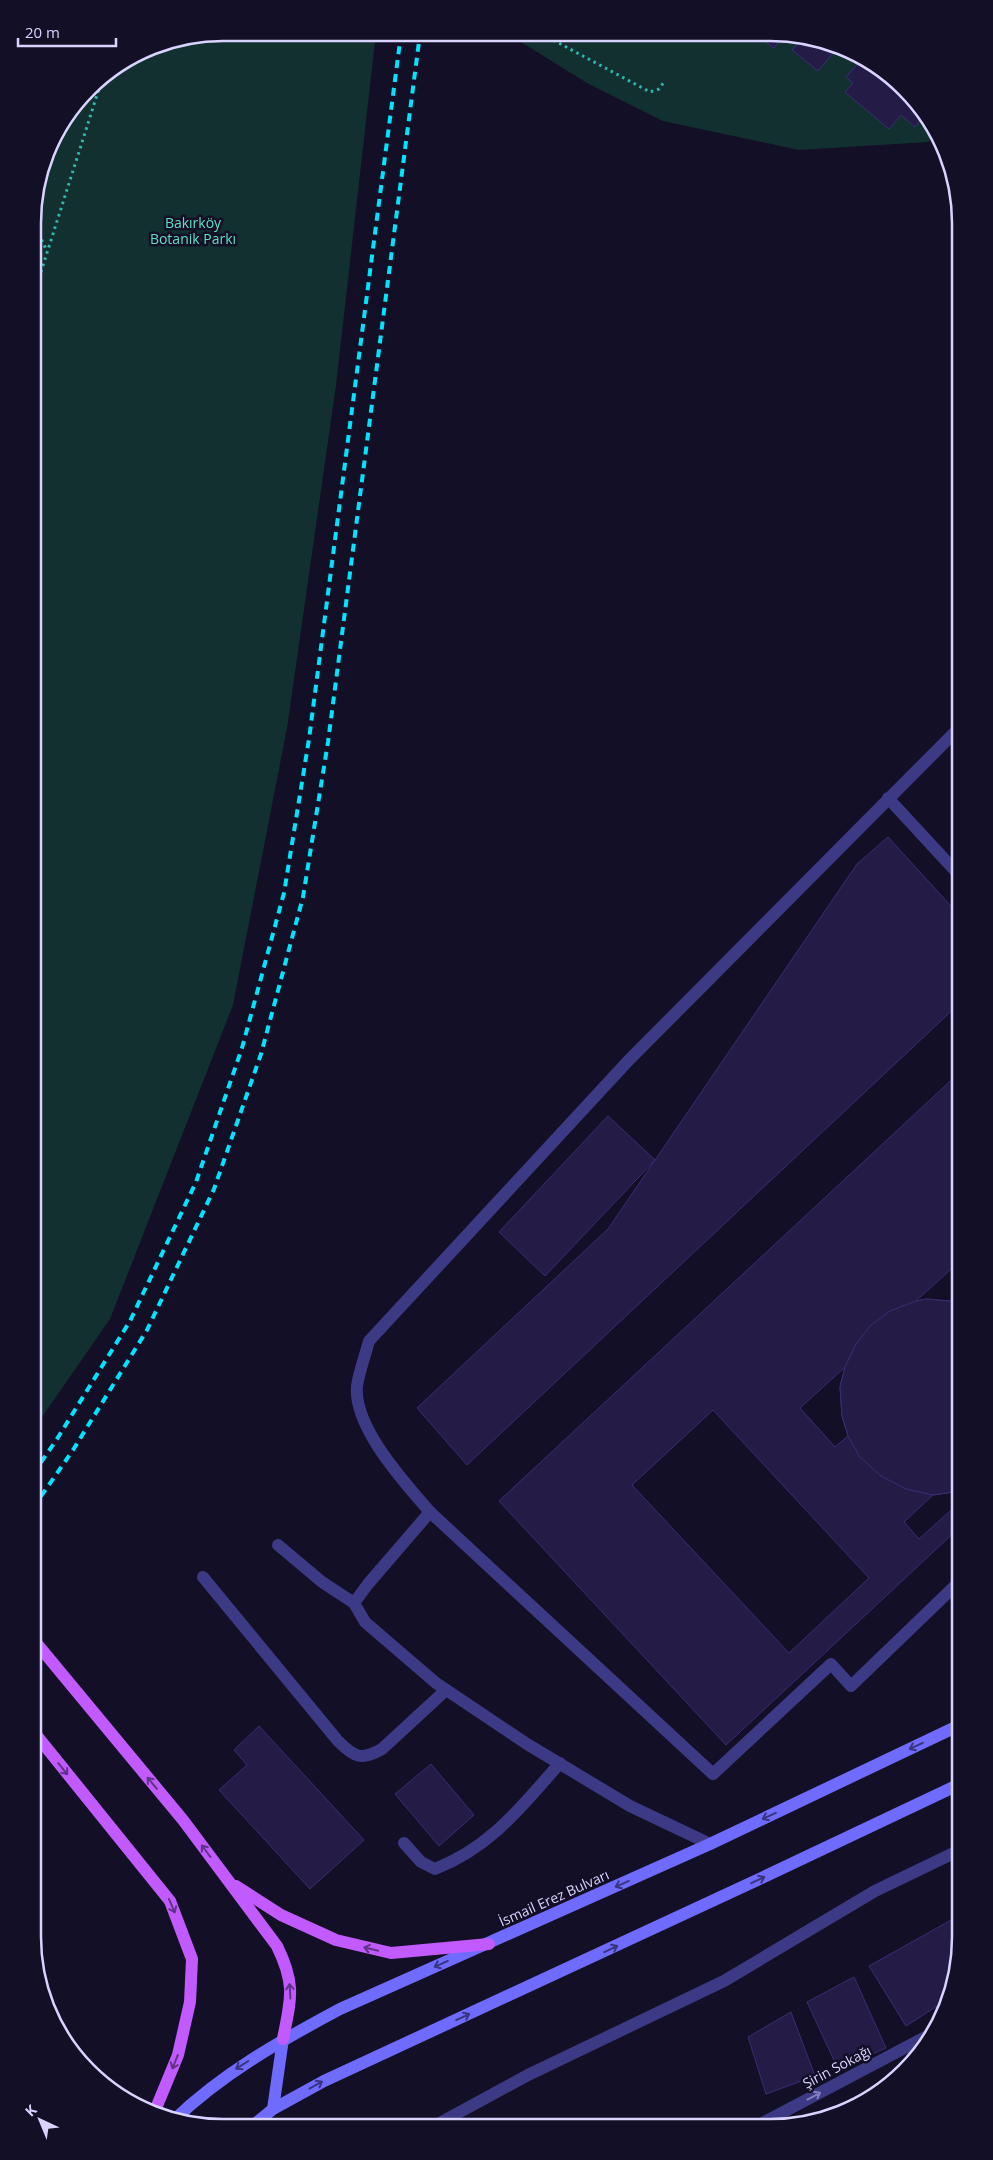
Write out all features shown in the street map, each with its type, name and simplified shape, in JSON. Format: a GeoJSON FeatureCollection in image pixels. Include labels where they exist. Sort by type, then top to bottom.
{"type":"FeatureCollection","features":[{"type":"Feature","properties":{"kind":"main road"},"geometry":{"type":"LineString","coordinates":[[41,1649],[183,1820],[277,1946],[287,1967],[292,1994],[283,2039]]}},
{"type":"Feature","properties":{"kind":"main road"},"geometry":{"type":"LineString","coordinates":[[41,1742],[170,1901],[192,1959],[190,2002],[178,2055],[157,2106]]}},
{"type":"Feature","properties":{"kind":"main road"},"geometry":{"type":"LineString","coordinates":[[230,1882],[281,1915],[336,1940],[391,1954],[489,1944]]}},
{"type":"Feature","properties":{"kind":"street"},"geometry":{"type":"LineString","coordinates":[[952,735],[628,1061],[369,1341],[357,1387],[362,1417],[391,1466],[430,1512],[713,1774],[830,1664],[851,1686],[952,1589]]}},
{"type":"Feature","properties":{"kind":"street"},"geometry":{"type":"LineString","coordinates":[[888,798],[952,867]]}},
{"type":"Feature","properties":{"kind":"street"},"geometry":{"type":"LineString","coordinates":[[354,1603],[430,1512]]}},
{"type":"Feature","properties":{"kind":"street"},"geometry":{"type":"LineString","coordinates":[[278,1545],[322,1582],[354,1603],[365,1622],[436,1684],[630,1806],[710,1844]]}},
{"type":"Feature","properties":{"kind":"street"},"geometry":{"type":"LineString","coordinates":[[203,1577],[338,1741],[350,1752],[360,1757],[372,1755],[382,1749],[446,1690]]}},
{"type":"Feature","properties":{"kind":"street","name":"İsmail Erez Bulvarı"},"geometry":{"type":"LineString","coordinates":[[181,2114],[198,2097],[230,2073],[283,2039],[340,2009],[710,1844],[952,1729]]}},
{"type":"Feature","properties":{"kind":"street"},"geometry":{"type":"LineString","coordinates":[[404,1843],[421,1862],[435,1869],[451,1863],[480,1846],[498,1831],[560,1763]]}},
{"type":"Feature","properties":{"kind":"street"},"geometry":{"type":"LineString","coordinates":[[261,2119],[273,2109],[324,2081],[754,1882],[952,1788]]}},
{"type":"Feature","properties":{"kind":"street"},"geometry":{"type":"LineString","coordinates":[[447,2119],[528,2074],[724,1981],[875,1891],[952,1854]]}},
{"type":"Feature","properties":{"kind":"street"},"geometry":{"type":"LineString","coordinates":[[273,2109],[283,2039]]}},
{"type":"Feature","properties":{"kind":"street","name":"Şirin Sokağı"},"geometry":{"type":"LineString","coordinates":[[770,2119],[920,2040]]}},
{"type":"Feature","properties":{"kind":"path"},"geometry":{"type":"LineString","coordinates":[[555,41],[650,92],[659,89],[664,82]]}},
{"type":"Feature","properties":{"kind":"path"},"geometry":{"type":"LineString","coordinates":[[41,272],[99,90]]}},
{"type":"Feature","properties":{"kind":"path"},"geometry":{"type":"LineString","coordinates":[[41,237],[48,251]]}},
{"type":"Feature","properties":{"kind":"green space","name":"Bakırköy Botanik Parkı"},"geometry":{"type":"Polygon","coordinates":[[[223,41],[375,41],[336,385],[287,728],[233,1005],[110,1319],[41,1418],[41,223],[47,176],[60,143],[86,103],[112,79],[154,55],[176,47],[223,41]]]}},
{"type":"Feature","properties":{"kind":"green space"},"geometry":{"type":"Polygon","coordinates":[[[519,41],[770,41],[817,47],[850,60],[890,86],[914,112],[931,139],[928,142],[799,150],[663,121],[587,83],[519,41]]]}},
{"type":"Feature","properties":{"kind":"building"},"geometry":{"type":"Polygon","coordinates":[[[764,41],[779,42],[774,48],[764,41]]]}},
{"type":"Feature","properties":{"kind":"building"},"geometry":{"type":"Polygon","coordinates":[[[797,44],[817,47],[833,53],[818,71],[792,50],[797,44]]]}},
{"type":"Feature","properties":{"kind":"building"},"geometry":{"type":"Polygon","coordinates":[[[857,64],[861,66],[890,86],[907,103],[920,120],[915,127],[901,115],[889,129],[845,92],[853,83],[846,77],[857,64]]]}},
{"type":"Feature","properties":{"kind":"building"},"geometry":{"type":"Polygon","coordinates":[[[888,837],[952,907],[952,1010],[467,1465],[417,1408],[608,1229],[857,864],[888,837]]]}},
{"type":"Feature","properties":{"kind":"building"},"geometry":{"type":"Polygon","coordinates":[[[952,1079],[952,1268],[916,1301],[927,1299],[952,1301],[952,1492],[933,1495],[904,1522],[919,1539],[952,1509],[952,1534],[726,1745],[499,1501],[952,1079]],[[845,1367],[800,1408],[835,1447],[848,1436],[842,1416],[840,1387],[845,1367]],[[713,1410],[632,1485],[789,1653],[869,1578],[713,1410]]]}},
{"type":"Feature","properties":{"kind":"building"},"geometry":{"type":"Polygon","coordinates":[[[608,1116],[655,1160],[545,1276],[499,1232],[608,1116]]]}},
{"type":"Feature","properties":{"kind":"building"},"geometry":{"type":"Polygon","coordinates":[[[927,1299],[952,1301],[952,1492],[933,1495],[906,1489],[881,1476],[860,1457],[848,1436],[842,1416],[840,1387],[845,1367],[856,1344],[871,1325],[890,1311],[927,1299]]]}},
{"type":"Feature","properties":{"kind":"building"},"geometry":{"type":"Polygon","coordinates":[[[259,1726],[364,1840],[310,1889],[219,1790],[247,1765],[234,1750],[259,1726]]]}},
{"type":"Feature","properties":{"kind":"building"},"geometry":{"type":"Polygon","coordinates":[[[431,1764],[474,1815],[439,1846],[395,1794],[431,1764]]]}},
{"type":"Feature","properties":{"kind":"building"},"geometry":{"type":"Polygon","coordinates":[[[952,1919],[950,1960],[946,1984],[938,2005],[906,2026],[869,1966],[952,1919]]]}},
{"type":"Feature","properties":{"kind":"building"},"geometry":{"type":"Polygon","coordinates":[[[854,1977],[886,2048],[838,2069],[807,2002],[854,1977]]]}},
{"type":"Feature","properties":{"kind":"building"},"geometry":{"type":"Polygon","coordinates":[[[791,2012],[815,2076],[766,2094],[748,2037],[791,2012]]]}},
{"type":"Feature","properties":{"kind":"railway"},"geometry":{"type":"LineString","coordinates":[[41,1462],[130,1321],[196,1182],[242,1048],[284,893],[309,739],[400,41]]}},
{"type":"Feature","properties":{"kind":"railway"},"geometry":{"type":"LineString","coordinates":[[41,1496],[73,1450],[147,1330],[214,1189],[261,1054],[303,897],[328,742],[419,41]]}}]}
